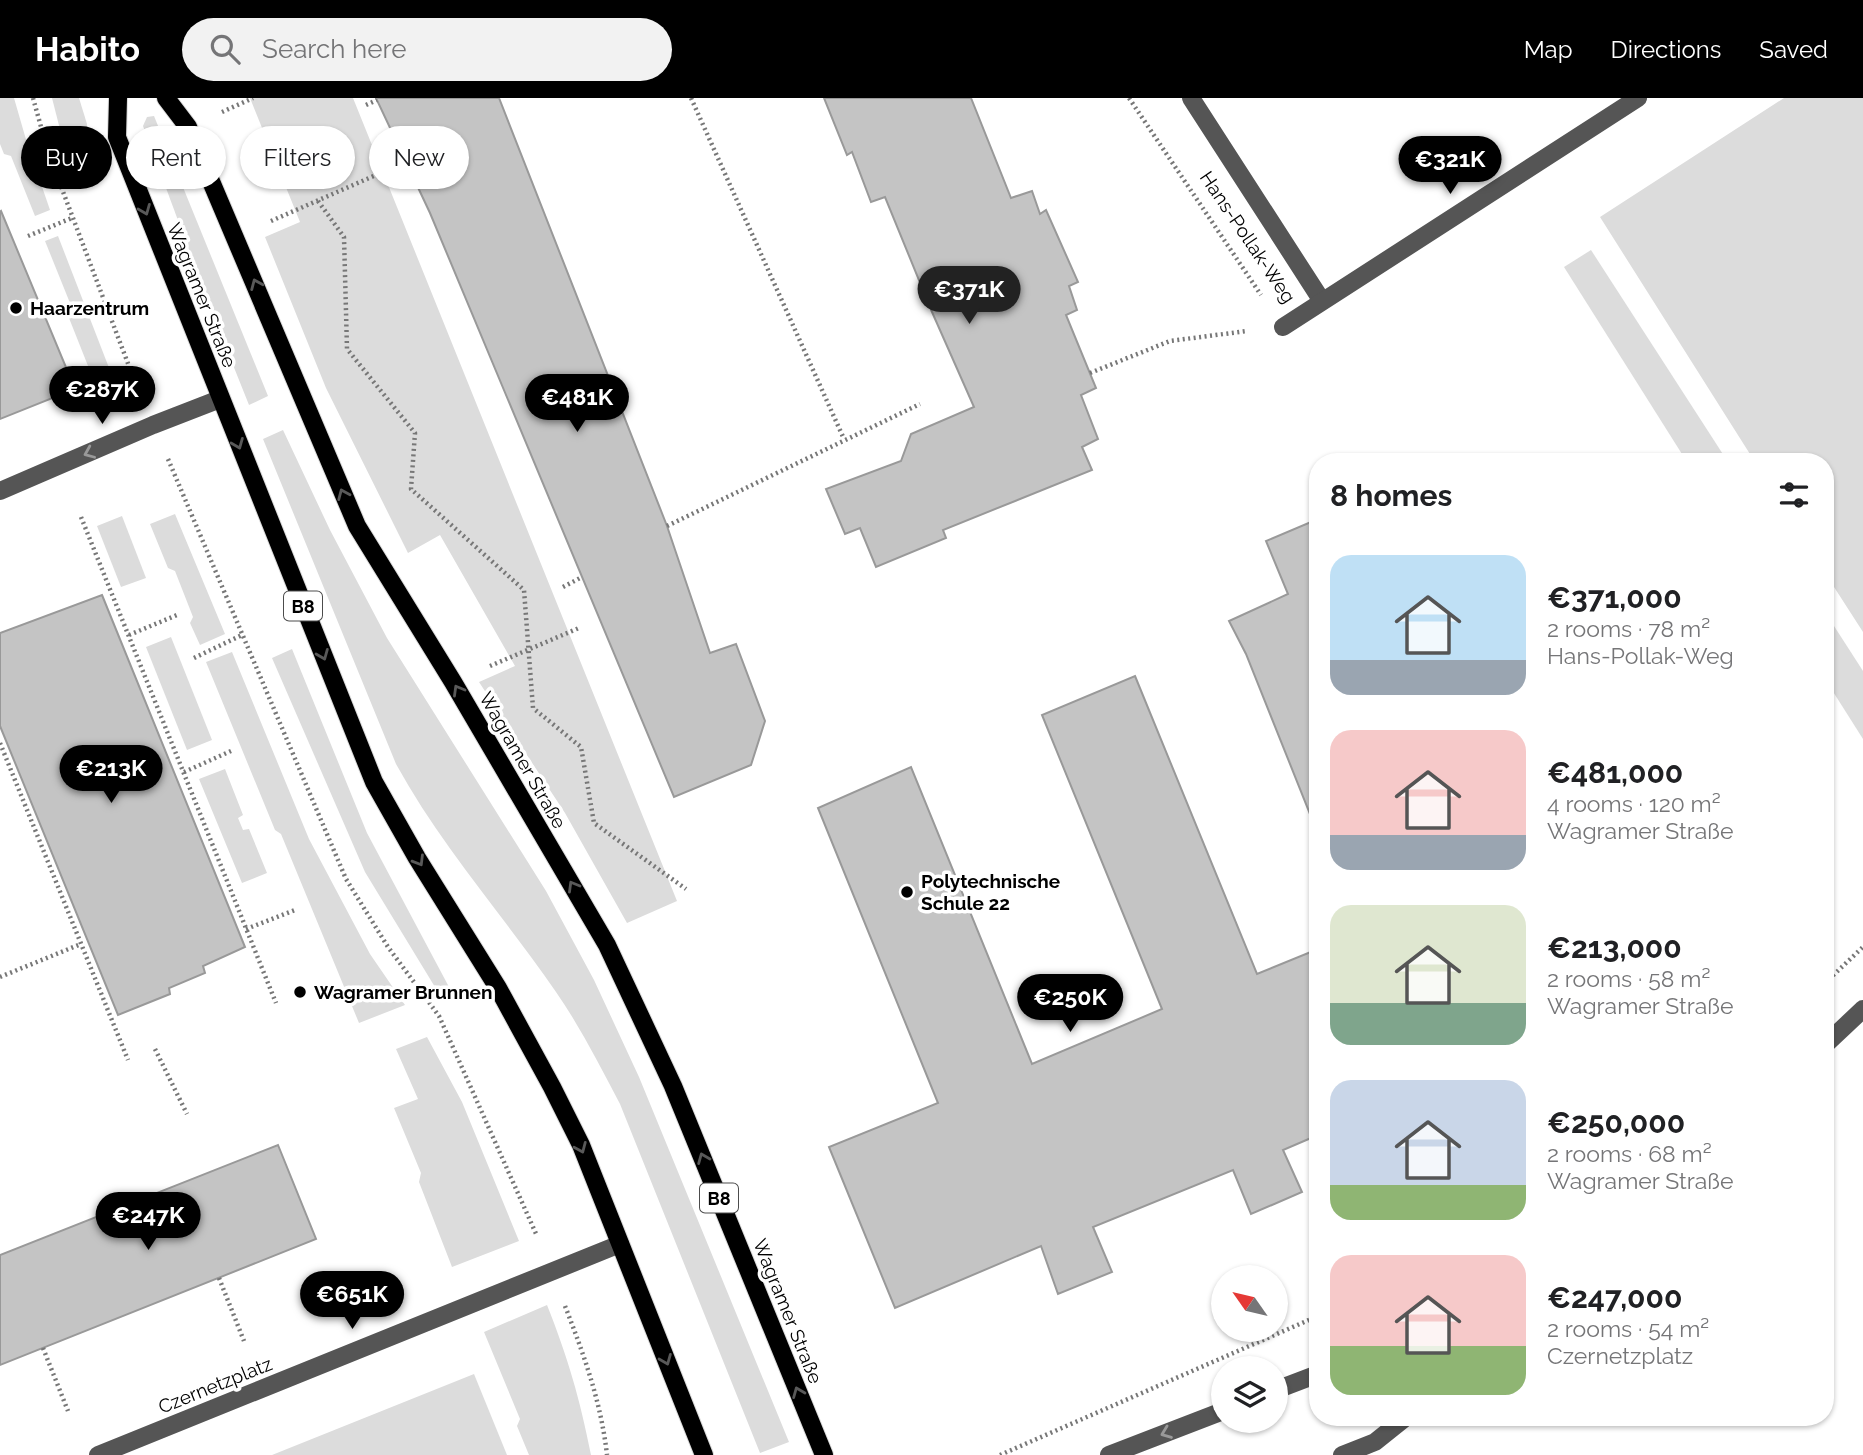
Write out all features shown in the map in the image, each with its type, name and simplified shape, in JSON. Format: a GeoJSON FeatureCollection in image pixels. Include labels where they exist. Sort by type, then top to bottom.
{"type":"FeatureCollection","features":[{"type":"Feature","properties":{"kind":"main road","name":"Wagramer Straße"},"geometry":{"type":"LineString","coordinates":[[118,98],[117,137],[374,782],[416,858],[498,988],[581,1146],[704,1455]]}},
{"type":"Feature","properties":{"kind":"main road","name":"Wagramer Straße"},"geometry":{"type":"LineString","coordinates":[[166,98],[188,127],[356,526],[453,682],[607,945],[673,1086],[824,1455]]}},
{"type":"Feature","properties":{"kind":"street"},"geometry":{"type":"LineString","coordinates":[[1191,98],[1322,302]]}},
{"type":"Feature","properties":{"kind":"street","name":"Hans-Pollak-Weg"},"geometry":{"type":"LineString","coordinates":[[1283,327],[1638,98]]}},
{"type":"Feature","properties":{"kind":"street"},"geometry":{"type":"LineString","coordinates":[[0,491],[220,399]]}},
{"type":"Feature","properties":{"kind":"street"},"geometry":{"type":"LineString","coordinates":[[1834,1036],[1863,1009]]}},
{"type":"Feature","properties":{"kind":"street","name":"Czernetzplatz"},"geometry":{"type":"LineString","coordinates":[[98,1455],[620,1244]]}},
{"type":"Feature","properties":{"kind":"street"},"geometry":{"type":"LineString","coordinates":[[1288,1385],[1309,1377]]}},
{"type":"Feature","properties":{"kind":"street"},"geometry":{"type":"LineString","coordinates":[[1110,1455],[1211,1416]]}},
{"type":"Feature","properties":{"kind":"street"},"geometry":{"type":"LineString","coordinates":[[1342,1455],[1375,1442],[1395,1426]]}},
{"type":"Feature","properties":{"kind":"path"},"geometry":{"type":"LineString","coordinates":[[33,98],[48,152],[140,394]]}},
{"type":"Feature","properties":{"kind":"path"},"geometry":{"type":"LineString","coordinates":[[691,98],[844,439]]}},
{"type":"Feature","properties":{"kind":"path","name":"Hans-Pollak-Weg"},"geometry":{"type":"LineString","coordinates":[[1129,98],[1283,327]]}},
{"type":"Feature","properties":{"kind":"path"},"geometry":{"type":"LineString","coordinates":[[366,105],[377,100]]}},
{"type":"Feature","properties":{"kind":"path"},"geometry":{"type":"LineString","coordinates":[[236,237],[369,178]]}},
{"type":"Feature","properties":{"kind":"path"},"geometry":{"type":"LineString","coordinates":[[318,201],[344,237],[347,349],[415,433],[411,489],[524,590],[534,708],[581,747],[594,823],[686,889]]}},
{"type":"Feature","properties":{"kind":"path"},"geometry":{"type":"LineString","coordinates":[[28,236],[73,218]]}},
{"type":"Feature","properties":{"kind":"path"},"geometry":{"type":"LineString","coordinates":[[1090,373],[1170,341],[1283,327]]}},
{"type":"Feature","properties":{"kind":"path"},"geometry":{"type":"LineString","coordinates":[[667,526],[920,404]]}},
{"type":"Feature","properties":{"kind":"path"},"geometry":{"type":"LineString","coordinates":[[166,455],[346,879],[388,947],[439,1016],[526,1209],[590,1372],[604,1426],[607,1455]]}},
{"type":"Feature","properties":{"kind":"path"},"geometry":{"type":"LineString","coordinates":[[82,517],[276,1003]]}},
{"type":"Feature","properties":{"kind":"path"},"geometry":{"type":"LineString","coordinates":[[563,587],[582,578]]}},
{"type":"Feature","properties":{"kind":"path"},"geometry":{"type":"LineString","coordinates":[[129,635],[177,615]]}},
{"type":"Feature","properties":{"kind":"path"},"geometry":{"type":"LineString","coordinates":[[453,682],[579,628]]}},
{"type":"Feature","properties":{"kind":"path"},"geometry":{"type":"LineString","coordinates":[[194,658],[243,635]]}},
{"type":"Feature","properties":{"kind":"path"},"geometry":{"type":"LineString","coordinates":[[0,743],[128,1060]]}},
{"type":"Feature","properties":{"kind":"path"},"geometry":{"type":"LineString","coordinates":[[184,772],[231,751]]}},
{"type":"Feature","properties":{"kind":"path"},"geometry":{"type":"LineString","coordinates":[[246,929],[295,910]]}},
{"type":"Feature","properties":{"kind":"path"},"geometry":{"type":"LineString","coordinates":[[0,977],[81,944]]}},
{"type":"Feature","properties":{"kind":"path"},"geometry":{"type":"LineString","coordinates":[[83,950],[90,947]]}},
{"type":"Feature","properties":{"kind":"path"},"geometry":{"type":"LineString","coordinates":[[1834,974],[1863,947]]}},
{"type":"Feature","properties":{"kind":"path"},"geometry":{"type":"LineString","coordinates":[[155,1049],[187,1114]]}},
{"type":"Feature","properties":{"kind":"path"},"geometry":{"type":"LineString","coordinates":[[219,1278],[244,1341]]}},
{"type":"Feature","properties":{"kind":"path"},"geometry":{"type":"LineString","coordinates":[[1000,1455],[1309,1320]]}},
{"type":"Feature","properties":{"kind":"path"},"geometry":{"type":"LineString","coordinates":[[43,1348],[68,1411]]}},
{"type":"Feature","properties":{"kind":"shaded area"},"geometry":{"type":"Polygon","coordinates":[[[0,98],[14,98],[22,126],[21,181],[11,156],[4,154],[0,144],[0,98]]]}},
{"type":"Feature","properties":{"kind":"shaded area"},"geometry":{"type":"Polygon","coordinates":[[[52,98],[79,98],[87,126],[59,126],[52,98]]]}},
{"type":"Feature","properties":{"kind":"shaded area"},"geometry":{"type":"Polygon","coordinates":[[[250,98],[353,98],[369,138],[369,189],[390,189],[677,901],[627,923],[565,813],[479,682],[515,666],[440,535],[408,553],[326,388],[265,237],[300,222],[287,189],[355,189],[355,126],[261,126],[250,98]]]}},
{"type":"Feature","properties":{"kind":"shaded area"},"geometry":{"type":"Polygon","coordinates":[[[1784,98],[1863,98],[1863,632],[1834,587],[1834,453],[1749,453],[1600,217],[1784,98]]]}},
{"type":"Feature","properties":{"kind":"shaded area"},"geometry":{"type":"Polygon","coordinates":[[[154,116],[158,126],[143,126],[147,117],[154,116]]]}},
{"type":"Feature","properties":{"kind":"shaded area"},"geometry":{"type":"Polygon","coordinates":[[[24,189],[43,189],[50,210],[35,216],[24,189]]]}},
{"type":"Feature","properties":{"kind":"shaded area"},"geometry":{"type":"Polygon","coordinates":[[[166,189],[184,189],[268,396],[249,405],[166,189]]]}},
{"type":"Feature","properties":{"kind":"shaded area"},"geometry":{"type":"Polygon","coordinates":[[[58,236],[111,373],[94,381],[69,318],[72,308],[45,241],[58,236]]]}},
{"type":"Feature","properties":{"kind":"shaded area"},"geometry":{"type":"Polygon","coordinates":[[[1591,250],[1722,453],[1681,453],[1564,267],[1591,250]]]}},
{"type":"Feature","properties":{"kind":"shaded area"},"geometry":{"type":"Polygon","coordinates":[[[283,430],[330,530],[387,638],[546,891],[594,980],[639,1077],[789,1442],[760,1453],[620,1104],[582,1033],[556,992],[452,852],[396,764],[263,439],[283,430]]]}},
{"type":"Feature","properties":{"kind":"shaded area"},"geometry":{"type":"Polygon","coordinates":[[[175,514],[225,634],[200,645],[190,623],[193,617],[175,571],[168,568],[150,524],[175,514]]]}},
{"type":"Feature","properties":{"kind":"shaded area"},"geometry":{"type":"Polygon","coordinates":[[[122,516],[146,578],[121,587],[97,526],[122,516]]]}},
{"type":"Feature","properties":{"kind":"shaded area"},"geometry":{"type":"Polygon","coordinates":[[[1834,626],[1863,671],[1863,739],[1834,693],[1834,626]]]}},
{"type":"Feature","properties":{"kind":"shaded area"},"geometry":{"type":"Polygon","coordinates":[[[171,637],[212,740],[187,750],[146,647],[171,637]]]}},
{"type":"Feature","properties":{"kind":"shaded area"},"geometry":{"type":"Polygon","coordinates":[[[292,649],[367,833],[449,987],[438,992],[365,872],[272,658],[292,649]]]}},
{"type":"Feature","properties":{"kind":"shaded area"},"geometry":{"type":"Polygon","coordinates":[[[232,652],[309,839],[370,954],[405,1005],[359,1023],[206,662],[232,652]]]}},
{"type":"Feature","properties":{"kind":"shaded area"},"geometry":{"type":"Polygon","coordinates":[[[225,769],[243,815],[238,818],[243,830],[249,829],[267,873],[242,883],[199,779],[225,769]]]}},
{"type":"Feature","properties":{"kind":"shaded area"},"geometry":{"type":"Polygon","coordinates":[[[427,1037],[462,1102],[519,1241],[452,1267],[419,1182],[421,1173],[394,1108],[418,1099],[396,1049],[427,1037]]]}},
{"type":"Feature","properties":{"kind":"shaded area"},"geometry":{"type":"Polygon","coordinates":[[[547,1305],[573,1379],[591,1455],[529,1455],[517,1426],[520,1419],[484,1332],[547,1305]]]}},
{"type":"Feature","properties":{"kind":"shaded area"},"geometry":{"type":"Polygon","coordinates":[[[474,1374],[507,1455],[272,1455],[474,1374]]]}},
{"type":"Feature","properties":{"kind":"building"},"geometry":{"type":"Polygon","coordinates":[[[376,98],[499,98],[667,526],[710,653],[736,644],[765,721],[751,765],[674,797],[419,189],[469,189],[469,126],[389,126],[376,98]]]}},
{"type":"Feature","properties":{"kind":"building"},"geometry":{"type":"Polygon","coordinates":[[[824,98],[971,98],[1011,198],[1032,191],[1040,214],[1046,210],[1078,282],[1069,286],[1077,310],[1066,315],[1096,388],[1081,395],[1098,439],[1082,447],[1092,470],[943,530],[946,538],[876,567],[860,528],[845,534],[826,489],[901,461],[911,434],[974,407],[885,197],[871,202],[852,152],[847,155],[824,98]]]}},
{"type":"Feature","properties":{"kind":"building"},"geometry":{"type":"Polygon","coordinates":[[[0,212],[75,389],[0,419],[0,212]]]}},
{"type":"Feature","properties":{"kind":"building"},"geometry":{"type":"Polygon","coordinates":[[[1309,523],[1309,812],[1246,654],[1229,621],[1288,594],[1266,541],[1309,523]]]}},
{"type":"Feature","properties":{"kind":"building"},"geometry":{"type":"Polygon","coordinates":[[[102,595],[245,947],[203,966],[205,973],[169,988],[170,994],[118,1015],[0,726],[0,633],[102,595]]]}},
{"type":"Feature","properties":{"kind":"building","name":"Polytechnische Schule 22"},"geometry":{"type":"Polygon","coordinates":[[[1135,676],[1257,974],[1309,953],[1309,1139],[1283,1150],[1302,1192],[1251,1214],[1233,1170],[1093,1227],[1112,1272],[1058,1294],[1041,1246],[895,1308],[829,1147],[938,1103],[818,808],[911,767],[1032,1064],[1162,1009],[1042,715],[1135,676]]]}},
{"type":"Feature","properties":{"kind":"building"},"geometry":{"type":"Polygon","coordinates":[[[278,1145],[316,1239],[0,1365],[0,1255],[278,1145]]]}},
{"type":"Feature","properties":{"kind":"place","name":"Haarzentrum"},"geometry":{"type":"Point","coordinates":[16,308]}},
{"type":"Feature","properties":{"kind":"place","name":"Polytechnische Schule 22"},"geometry":{"type":"Point","coordinates":[907,892]}},
{"type":"Feature","properties":{"kind":"place","name":"Wagramer Brunnen"},"geometry":{"type":"Point","coordinates":[300,992]}}]}
